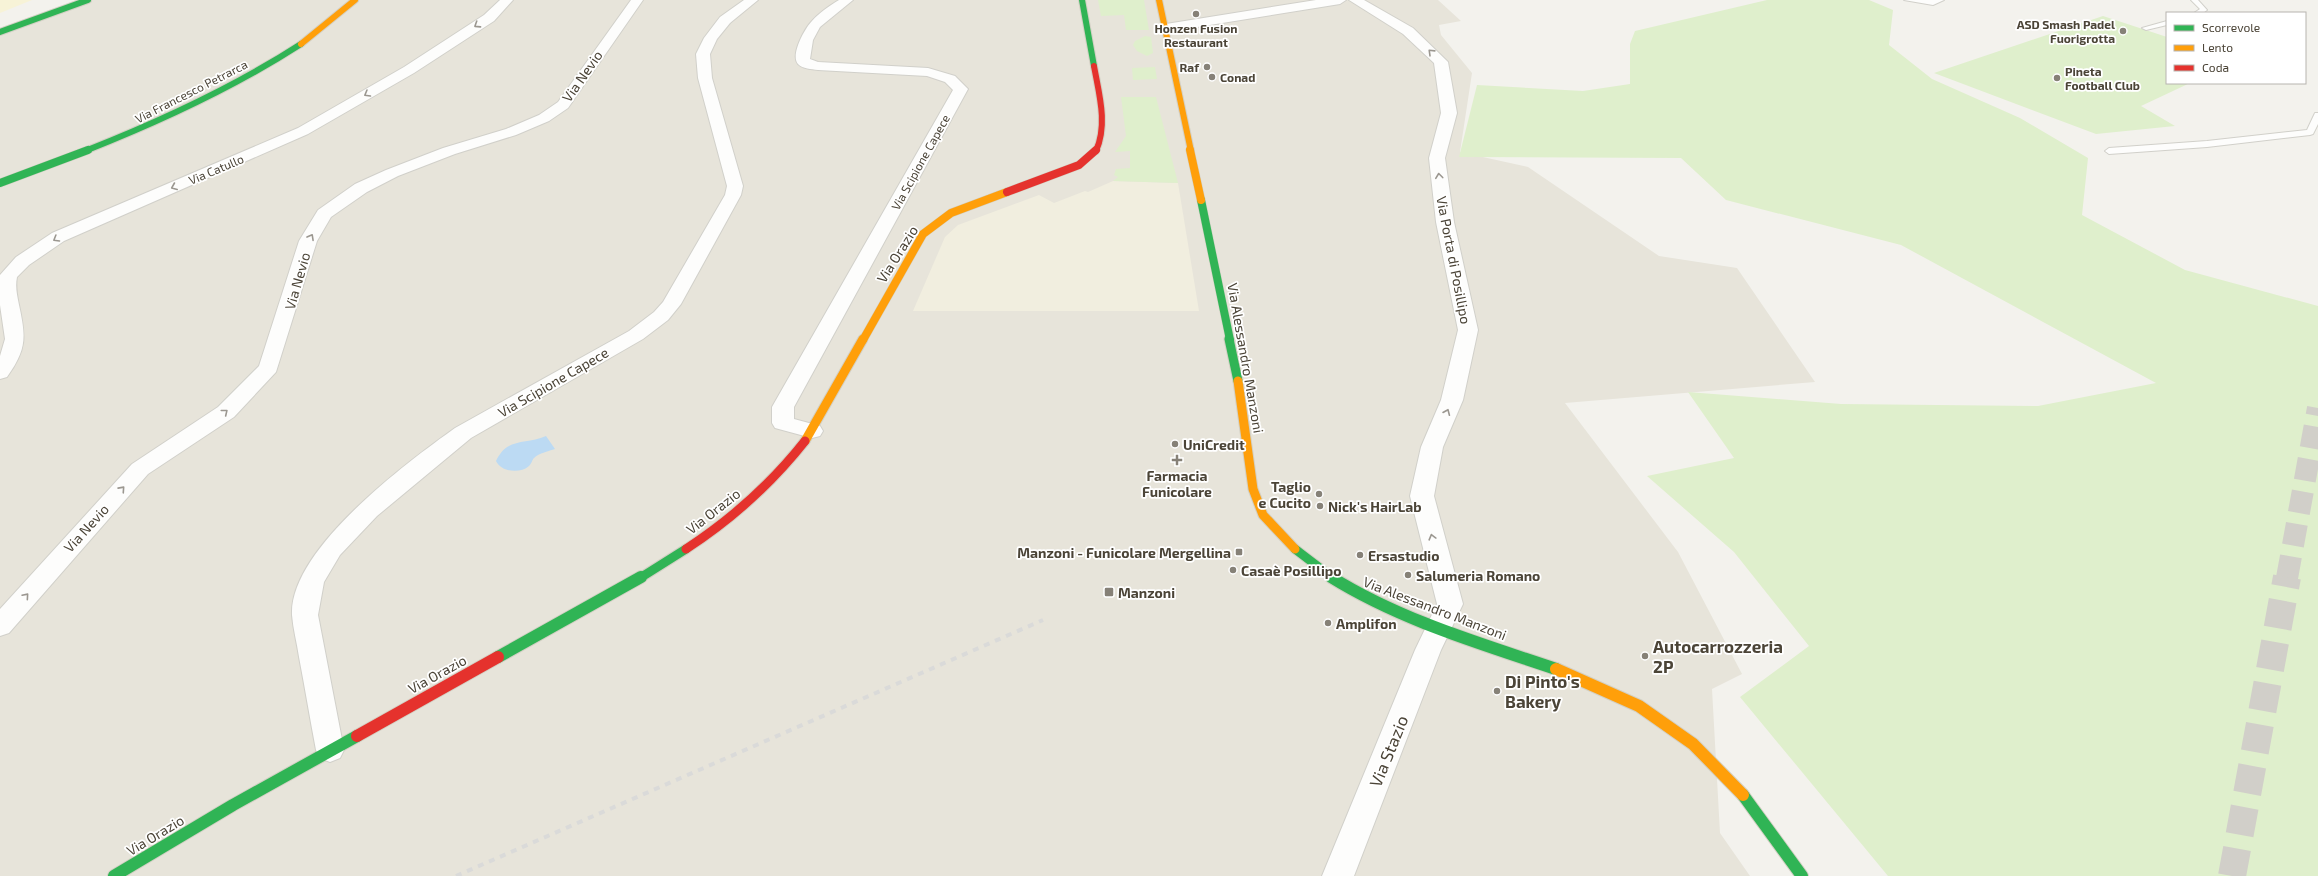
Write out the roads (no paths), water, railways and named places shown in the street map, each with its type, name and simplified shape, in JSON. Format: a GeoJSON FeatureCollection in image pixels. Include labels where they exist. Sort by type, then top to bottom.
{"type":"FeatureCollection","features":[{"type":"Feature","properties":{"kind":"street"},"geometry":{"type":"LineString","coordinates":[[0,32],[88,0]]}},
{"type":"Feature","properties":{"kind":"street","name":"Via Francesco Petrarca"},"geometry":{"type":"LineString","coordinates":[[0,183],[135,132],[214,96],[275,61],[311,37],[355,0]]}},
{"type":"Feature","properties":{"kind":"street","name":"Via Catullo"},"geometry":{"type":"LineString","coordinates":[[0,374],[11,358],[16,338],[6,290],[8,277],[29,256],[58,237],[303,131],[409,70],[489,18],[507,0]]}},
{"type":"Feature","properties":{"kind":"street","name":"Via Nevio"},"geometry":{"type":"LineString","coordinates":[[0,626],[140,469],[226,412],[269,368],[308,241],[324,214],[361,188],[392,173],[449,150],[511,132],[544,118],[563,105],[637,0]]}},
{"type":"Feature","properties":{"kind":"street","name":"Via Scipione Capece"},"geometry":{"type":"LineString","coordinates":[[330,750],[304,615],[307,594],[317,571],[328,553],[347,532],[439,450],[463,433],[636,335],[656,320],[671,304],[733,195],[735,186],[705,78],[703,54],[711,38],[725,20],[752,0]]}},
{"type":"Feature","properties":{"kind":"street","name":"Via Scipione Capece"},"geometry":{"type":"LineString","coordinates":[[812,431],[783,423],[783,407],[961,89],[950,79],[928,72],[818,66],[809,65],[803,61],[805,38],[817,22],[847,0]]}},
{"type":"Feature","properties":{"kind":"street","name":"Via Orazio"},"geometry":{"type":"LineString","coordinates":[[114,876],[226,809],[330,750],[631,583],[705,537],[748,503],[783,469],[812,431],[924,234],[951,213],[1079,165],[1092,157],[1100,146],[1104,135],[1103,118],[1082,0]]}},
{"type":"Feature","properties":{"kind":"street","name":"Via Alessandro Manzoni"},"geometry":{"type":"LineString","coordinates":[[1159,0],[1235,362],[1253,488],[1263,515],[1282,538],[1314,567],[1346,588],[1438,626],[1557,669],[1639,706],[1693,744],[1743,795],[1802,876]]}},
{"type":"Feature","properties":{"kind":"street"},"geometry":{"type":"LineString","coordinates":[[1166,28],[1340,0]]}},
{"type":"Feature","properties":{"kind":"street","name":"Via Porta di Posillipo"},"geometry":{"type":"LineString","coordinates":[[1355,0],[1408,31],[1441,62],[1449,113],[1437,158],[1445,222],[1468,330],[1452,400],[1432,447],[1422,496],[1450,604],[1438,626]]}},
{"type":"Feature","properties":{"kind":"street","name":"Via Stazio"},"geometry":{"type":"LineString","coordinates":[[1338,876],[1438,626]]}},
{"type":"Feature","properties":{"kind":"lane"},"geometry":{"type":"LineString","coordinates":[[1907,0],[1933,3],[1941,0]]}},
{"type":"Feature","properties":{"kind":"lane"},"geometry":{"type":"LineString","coordinates":[[2194,0],[2204,10],[2200,12]]}},
{"type":"Feature","properties":{"kind":"lane"},"geometry":{"type":"LineString","coordinates":[[2146,28],[2166,22]]}},
{"type":"Feature","properties":{"kind":"lane"},"geometry":{"type":"LineString","coordinates":[[2109,151],[2207,144],[2310,132],[2318,114]]}},
{"type":"Feature","properties":{"kind":"water"},"geometry":{"type":"Polygon","coordinates":[[[546,436],[555,449],[536,456],[531,464],[525,469],[511,471],[498,465],[496,461],[500,453],[506,448],[517,443],[546,436]]]}},
{"type":"Feature","properties":{"kind":"tunnel"},"geometry":{"type":"LineString","coordinates":[[2287,578],[2318,408]]}},
{"type":"Feature","properties":{"kind":"tunnel"},"geometry":{"type":"LineString","coordinates":[[2232,876],[2287,577]]}},
{"type":"Feature","properties":{"kind":"railway"},"geometry":{"type":"LineString","coordinates":[[456,876],[1043,620]]}},
{"type":"Feature","properties":{"kind":"place","name":"Honzen Fusion Restaurant"},"geometry":{"type":"Point","coordinates":[1196,14]}},
{"type":"Feature","properties":{"kind":"place","name":"ASD Smash Padel Fuorigrotta"},"geometry":{"type":"Point","coordinates":[2123,31]}},
{"type":"Feature","properties":{"kind":"place","name":"Raf"},"geometry":{"type":"Point","coordinates":[1207,67]}},
{"type":"Feature","properties":{"kind":"place","name":"Conad"},"geometry":{"type":"Point","coordinates":[1212,77]}},
{"type":"Feature","properties":{"kind":"place","name":"Pineta Football Club"},"geometry":{"type":"Point","coordinates":[2057,78]}},
{"type":"Feature","properties":{"kind":"place","name":"UniCredit"},"geometry":{"type":"Point","coordinates":[1175,444]}},
{"type":"Feature","properties":{"kind":"place","name":"Farmacia Funicolare"},"geometry":{"type":"Point","coordinates":[1177,460]}},
{"type":"Feature","properties":{"kind":"place","name":"Taglio e Cucito"},"geometry":{"type":"Point","coordinates":[1319,494]}},
{"type":"Feature","properties":{"kind":"place","name":"Nick's HairLab"},"geometry":{"type":"Point","coordinates":[1320,506]}},
{"type":"Feature","properties":{"kind":"place","name":"Manzoni - Funicolare Mergellina"},"geometry":{"type":"Point","coordinates":[1239,552]}},
{"type":"Feature","properties":{"kind":"place","name":"Ersastudio"},"geometry":{"type":"Point","coordinates":[1360,555]}},
{"type":"Feature","properties":{"kind":"place","name":"Casaè Posillipo"},"geometry":{"type":"Point","coordinates":[1233,570]}},
{"type":"Feature","properties":{"kind":"place","name":"Salumeria Romano"},"geometry":{"type":"Point","coordinates":[1408,575]}},
{"type":"Feature","properties":{"kind":"place","name":"Manzoni"},"geometry":{"type":"Point","coordinates":[1109,592]}},
{"type":"Feature","properties":{"kind":"place","name":"Amplifon"},"geometry":{"type":"Point","coordinates":[1328,623]}},
{"type":"Feature","properties":{"kind":"place","name":"Autocarrozzeria 2P"},"geometry":{"type":"Point","coordinates":[1645,656]}},
{"type":"Feature","properties":{"kind":"place","name":"Di Pinto's Bakery"},"geometry":{"type":"Point","coordinates":[1497,691]}}]}
